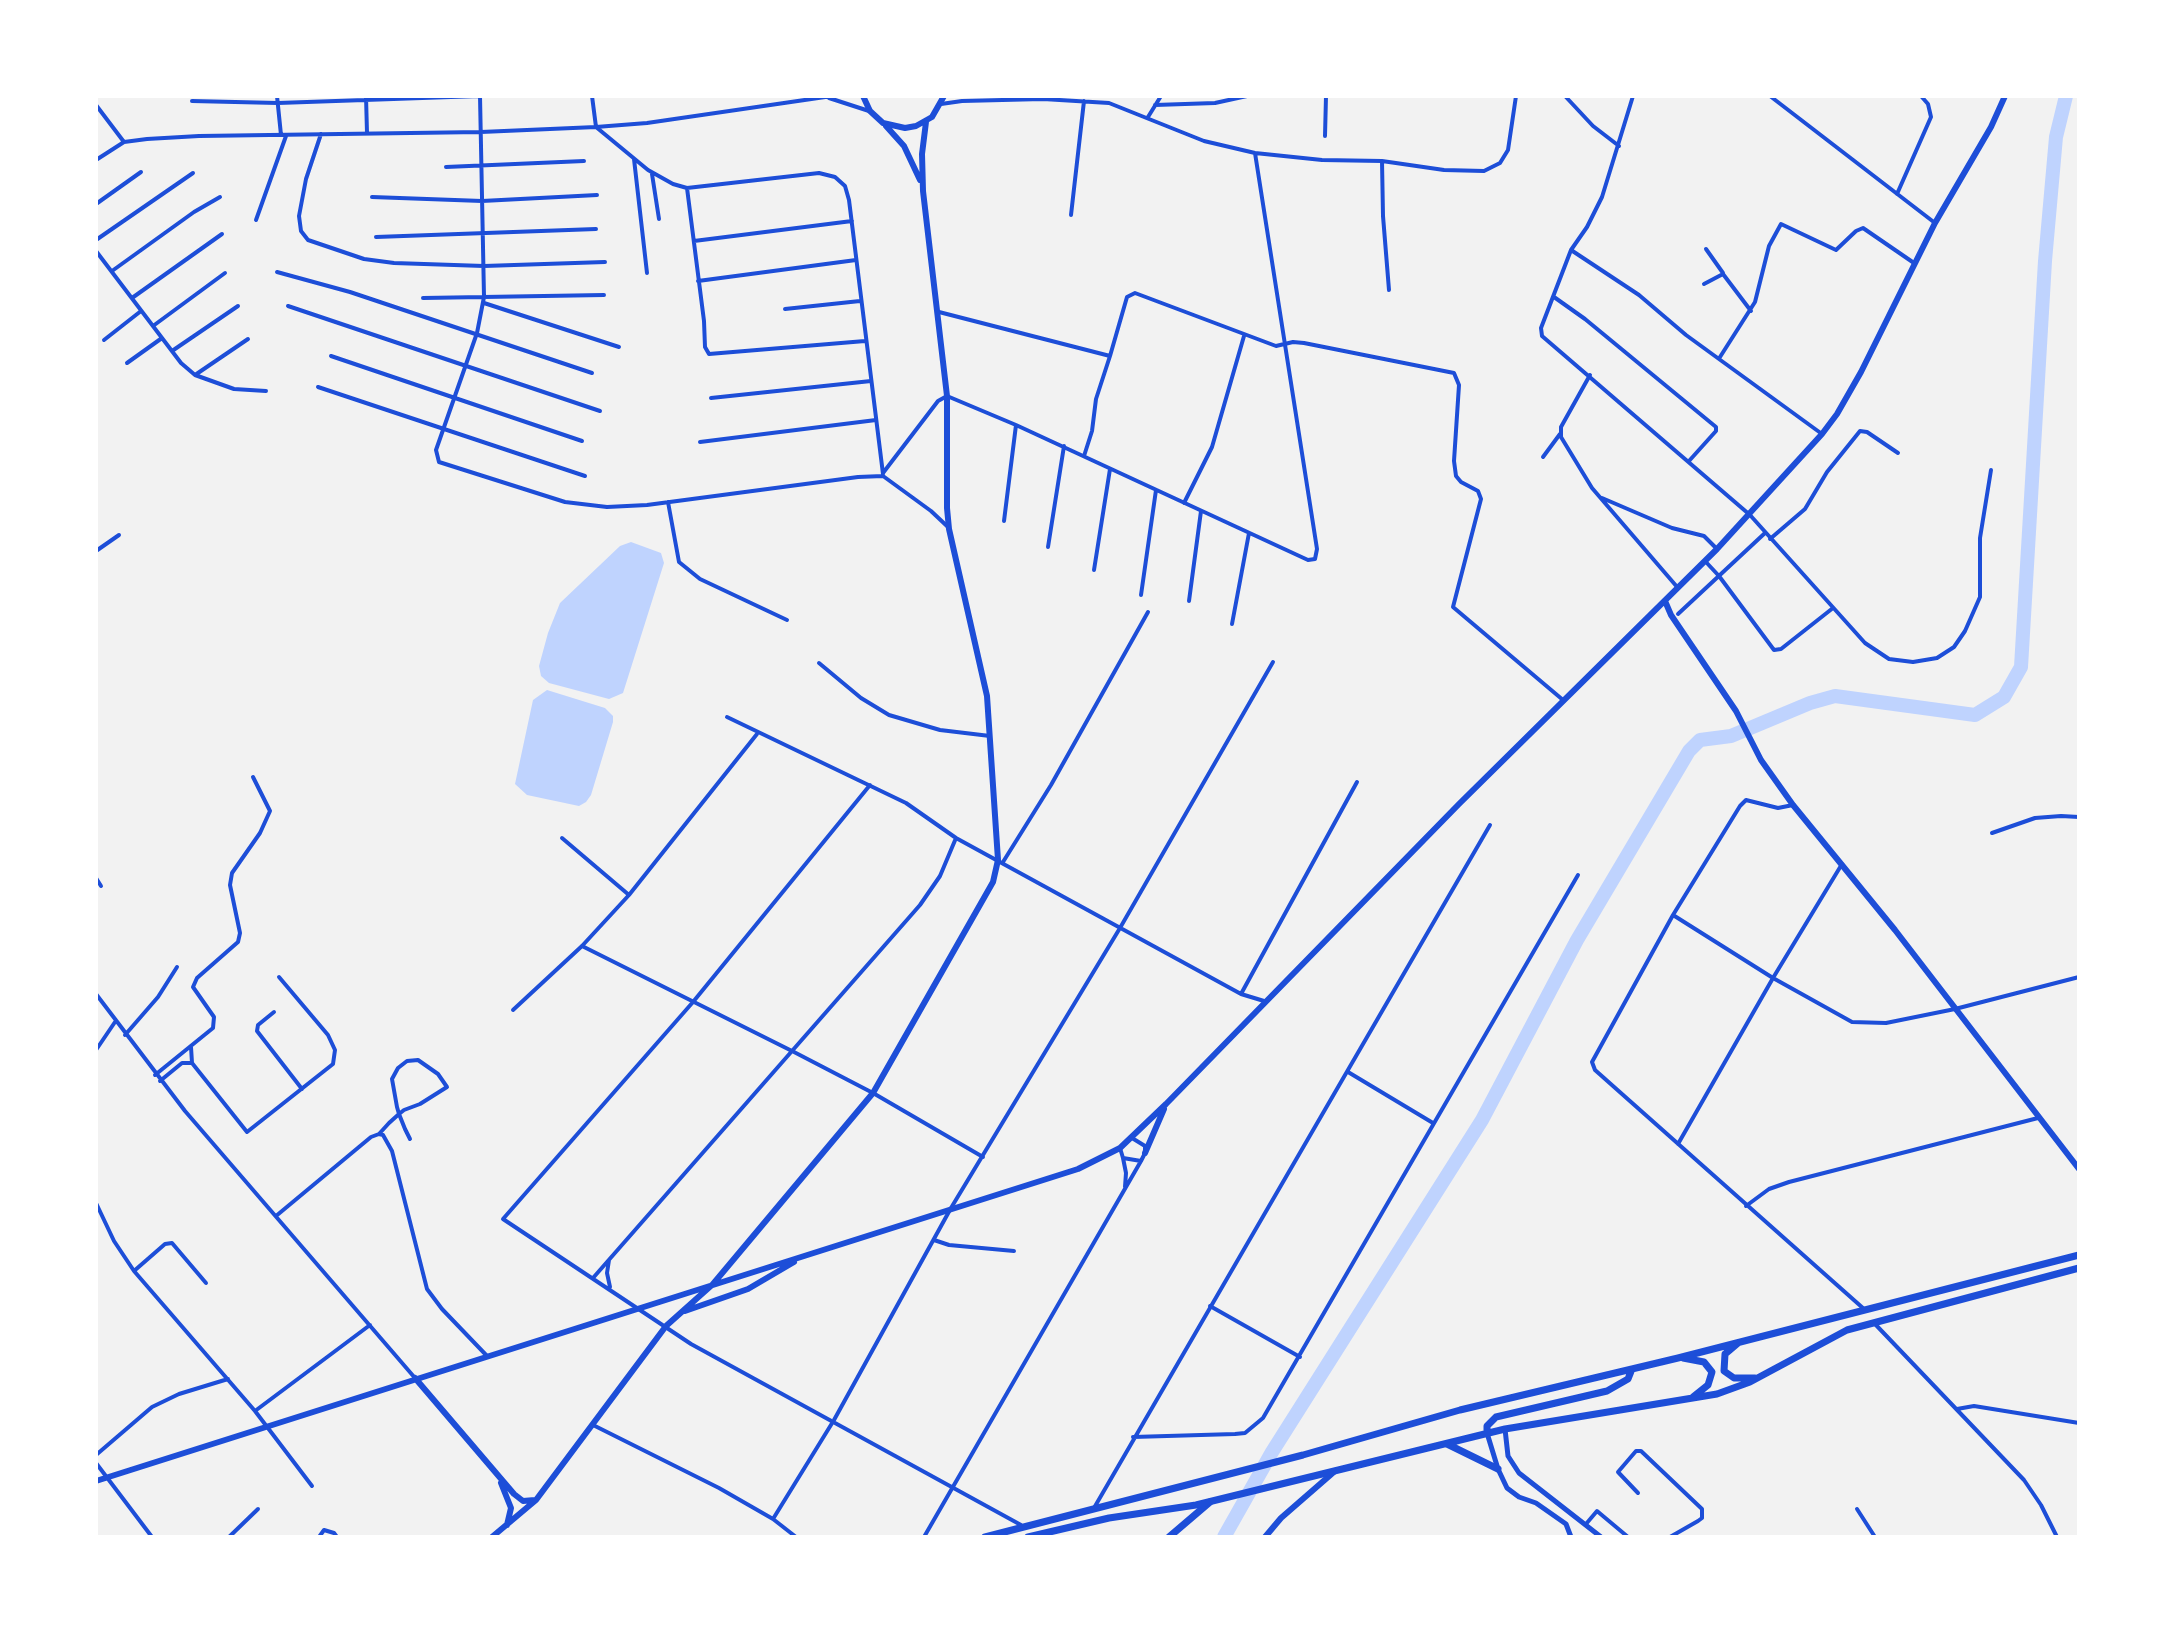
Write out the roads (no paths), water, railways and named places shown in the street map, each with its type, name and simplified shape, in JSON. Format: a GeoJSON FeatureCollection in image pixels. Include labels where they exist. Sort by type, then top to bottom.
{"type":"FeatureCollection","features":[{"type":"Feature","properties":{"kind":"main road"},"geometry":{"type":"LineString","coordinates":[[863,96],[870,111],[910,156],[923,191]]}},
{"type":"Feature","properties":{"kind":"main road"},"geometry":{"type":"LineString","coordinates":[[492,1537],[536,1500],[666,1326],[713,1284],[873,1093],[986,896],[1001,861],[984,680],[949,529],[947,396],[923,191],[922,154],[926,122],[944,96]]}},
{"type":"Feature","properties":{"kind":"main road"},"geometry":{"type":"LineString","coordinates":[[96,1481],[1078,1169],[1120,1148],[1459,804],[1717,549],[1822,434],[1861,372],[1914,263],[1991,127],[2005,96]]}},
{"type":"Feature","properties":{"kind":"main road"},"geometry":{"type":"LineString","coordinates":[[883,123],[905,128],[926,122]]}},
{"type":"Feature","properties":{"kind":"main road"},"geometry":{"type":"LineString","coordinates":[[1665,601],[1736,711],[1761,760],[1793,805],[1895,930],[2079,1169]]}},
{"type":"Feature","properties":{"kind":"main road"},"geometry":{"type":"LineString","coordinates":[[1654,611],[1674,615]]}},
{"type":"Feature","properties":{"kind":"main road"},"geometry":{"type":"LineString","coordinates":[[1145,1153],[1166,1104]]}},
{"type":"Feature","properties":{"kind":"main road"},"geometry":{"type":"LineString","coordinates":[[985,1537],[1303,1455],[1460,1410],[1678,1358],[2079,1255]]}},
{"type":"Feature","properties":{"kind":"main road"},"geometry":{"type":"LineString","coordinates":[[682,1312],[748,1289],[800,1257]]}},
{"type":"Feature","properties":{"kind":"main road"},"geometry":{"type":"LineString","coordinates":[[1028,1537],[1109,1518],[1169,1511],[1505,1429],[1688,1401],[1731,1390],[1847,1330],[2079,1268]]}},
{"type":"Feature","properties":{"kind":"main road"},"geometry":{"type":"LineString","coordinates":[[1743,1340],[1725,1354],[1724,1371],[1734,1378],[1757,1378]]}},
{"type":"Feature","properties":{"kind":"main road"},"geometry":{"type":"LineString","coordinates":[[1678,1358],[1704,1362],[1712,1372],[1708,1385],[1688,1401]]}},
{"type":"Feature","properties":{"kind":"main road"},"geometry":{"type":"LineString","coordinates":[[1487,1433],[1487,1426],[1496,1417],[1607,1391],[1628,1379],[1632,1369]]}},
{"type":"Feature","properties":{"kind":"main road"},"geometry":{"type":"LineString","coordinates":[[415,1378],[518,1498],[527,1502],[536,1500]]}},
{"type":"Feature","properties":{"kind":"main road"},"geometry":{"type":"LineString","coordinates":[[1447,1444],[1498,1469]]}},
{"type":"Feature","properties":{"kind":"main road"},"geometry":{"type":"LineString","coordinates":[[1265,1537],[1281,1518],[1335,1471]]}},
{"type":"Feature","properties":{"kind":"main road"},"geometry":{"type":"LineString","coordinates":[[499,1476],[511,1508],[507,1525]]}},
{"type":"Feature","properties":{"kind":"main road"},"geometry":{"type":"LineString","coordinates":[[1169,1537],[1211,1501]]}},
{"type":"Feature","properties":{"kind":"street"},"geometry":{"type":"LineString","coordinates":[[256,220],[283,135],[277,96]]}},
{"type":"Feature","properties":{"kind":"street"},"geometry":{"type":"LineString","coordinates":[[192,101],[278,103],[480,96],[484,300],[477,333],[443,429],[436,459],[451,467],[573,503],[607,507],[883,474],[949,529]]}},
{"type":"Feature","properties":{"kind":"street"},"geometry":{"type":"LineString","coordinates":[[592,96],[596,127],[650,171],[687,188],[819,173],[829,174],[845,186],[883,474]]}},
{"type":"Feature","properties":{"kind":"street"},"geometry":{"type":"LineString","coordinates":[[1109,103],[1110,96]]}},
{"type":"Feature","properties":{"kind":"street"},"geometry":{"type":"LineString","coordinates":[[1148,117],[1161,96]]}},
{"type":"Feature","properties":{"kind":"street"},"geometry":{"type":"LineString","coordinates":[[1155,105],[1215,103],[1247,96]]}},
{"type":"Feature","properties":{"kind":"street"},"geometry":{"type":"LineString","coordinates":[[1325,136],[1326,96]]}},
{"type":"Feature","properties":{"kind":"street"},"geometry":{"type":"LineString","coordinates":[[941,104],[998,98],[1065,97],[1109,103],[1204,141],[1255,153],[1484,171],[1494,168],[1505,156],[1511,142],[1516,96]]}},
{"type":"Feature","properties":{"kind":"street"},"geometry":{"type":"LineString","coordinates":[[1565,96],[1593,126],[1620,146]]}},
{"type":"Feature","properties":{"kind":"street"},"geometry":{"type":"LineString","coordinates":[[1633,96],[1599,206],[1571,250],[1540,334],[1750,515],[1874,650],[1901,661],[1927,661],[1944,655],[1954,647],[1971,620],[1980,597],[1980,538],[1991,470]]}},
{"type":"Feature","properties":{"kind":"street"},"geometry":{"type":"LineString","coordinates":[[1770,96],[1935,223]]}},
{"type":"Feature","properties":{"kind":"street"},"geometry":{"type":"LineString","coordinates":[[1897,194],[1931,117],[1928,104],[1921,96]]}},
{"type":"Feature","properties":{"kind":"street"},"geometry":{"type":"LineString","coordinates":[[96,160],[124,142],[199,136],[596,127],[647,123],[830,97],[870,111]]}},
{"type":"Feature","properties":{"kind":"street"},"geometry":{"type":"LineString","coordinates":[[366,98],[367,133]]}},
{"type":"Feature","properties":{"kind":"street"},"geometry":{"type":"LineString","coordinates":[[1071,215],[1084,101]]}},
{"type":"Feature","properties":{"kind":"street"},"geometry":{"type":"LineString","coordinates":[[96,105],[124,142]]}},
{"type":"Feature","properties":{"kind":"street"},"geometry":{"type":"LineString","coordinates":[[321,134],[306,179],[299,216],[302,235],[308,240],[345,253],[394,263],[484,266],[605,262]]}},
{"type":"Feature","properties":{"kind":"street"},"geometry":{"type":"LineString","coordinates":[[883,474],[938,401],[947,396],[1064,446],[1308,560],[1315,559],[1286,345],[1255,153]]}},
{"type":"Feature","properties":{"kind":"street"},"geometry":{"type":"LineString","coordinates":[[634,159],[647,273]]}},
{"type":"Feature","properties":{"kind":"street"},"geometry":{"type":"LineString","coordinates":[[446,167],[584,161]]}},
{"type":"Feature","properties":{"kind":"street"},"geometry":{"type":"LineString","coordinates":[[1382,161],[1389,290]]}},
{"type":"Feature","properties":{"kind":"street"},"geometry":{"type":"LineString","coordinates":[[650,171],[659,219]]}},
{"type":"Feature","properties":{"kind":"street"},"geometry":{"type":"LineString","coordinates":[[96,204],[141,172]]}},
{"type":"Feature","properties":{"kind":"street"},"geometry":{"type":"LineString","coordinates":[[96,240],[193,173]]}},
{"type":"Feature","properties":{"kind":"street"},"geometry":{"type":"LineString","coordinates":[[687,188],[705,347],[709,354],[865,341]]}},
{"type":"Feature","properties":{"kind":"street"},"geometry":{"type":"LineString","coordinates":[[372,197],[482,201],[597,195]]}},
{"type":"Feature","properties":{"kind":"street"},"geometry":{"type":"LineString","coordinates":[[112,271],[220,197]]}},
{"type":"Feature","properties":{"kind":"street"},"geometry":{"type":"LineString","coordinates":[[694,241],[852,221]]}},
{"type":"Feature","properties":{"kind":"street"},"geometry":{"type":"LineString","coordinates":[[1720,357],[1751,311],[1769,246],[1781,224],[1836,250],[1863,228],[1914,263]]}},
{"type":"Feature","properties":{"kind":"street"},"geometry":{"type":"LineString","coordinates":[[376,237],[596,229]]}},
{"type":"Feature","properties":{"kind":"street"},"geometry":{"type":"LineString","coordinates":[[132,298],[222,234]]}},
{"type":"Feature","properties":{"kind":"street"},"geometry":{"type":"LineString","coordinates":[[1706,249],[1751,311]]}},
{"type":"Feature","properties":{"kind":"street"},"geometry":{"type":"LineString","coordinates":[[1571,250],[1639,295],[1686,335],[1822,434]]}},
{"type":"Feature","properties":{"kind":"street"},"geometry":{"type":"LineString","coordinates":[[96,251],[172,351],[195,375],[220,385],[266,391]]}},
{"type":"Feature","properties":{"kind":"street"},"geometry":{"type":"LineString","coordinates":[[698,281],[856,260]]}},
{"type":"Feature","properties":{"kind":"street"},"geometry":{"type":"LineString","coordinates":[[277,272],[316,281],[592,373]]}},
{"type":"Feature","properties":{"kind":"street"},"geometry":{"type":"LineString","coordinates":[[153,326],[225,273]]}},
{"type":"Feature","properties":{"kind":"street"},"geometry":{"type":"LineString","coordinates":[[1704,284],[1723,274]]}},
{"type":"Feature","properties":{"kind":"street"},"geometry":{"type":"LineString","coordinates":[[1084,456],[1092,431],[1096,399],[1127,297],[1135,293],[1280,347],[1293,342],[1318,345],[1450,371],[1456,375],[1459,385],[1454,461],[1456,476],[1478,491],[1481,499],[1453,607],[1565,702]]}},
{"type":"Feature","properties":{"kind":"street"},"geometry":{"type":"LineString","coordinates":[[423,298],[484,300],[604,295]]}},
{"type":"Feature","properties":{"kind":"street"},"geometry":{"type":"LineString","coordinates":[[1554,297],[1716,427],[1716,431],[1689,461]]}},
{"type":"Feature","properties":{"kind":"street"},"geometry":{"type":"LineString","coordinates":[[484,300],[619,347]]}},
{"type":"Feature","properties":{"kind":"street"},"geometry":{"type":"LineString","coordinates":[[785,309],[860,301]]}},
{"type":"Feature","properties":{"kind":"street"},"geometry":{"type":"LineString","coordinates":[[172,351],[238,306]]}},
{"type":"Feature","properties":{"kind":"street"},"geometry":{"type":"LineString","coordinates":[[288,306],[600,411]]}},
{"type":"Feature","properties":{"kind":"street"},"geometry":{"type":"LineString","coordinates":[[104,340],[141,311]]}},
{"type":"Feature","properties":{"kind":"street"},"geometry":{"type":"LineString","coordinates":[[939,312],[1110,356]]}},
{"type":"Feature","properties":{"kind":"street"},"geometry":{"type":"LineString","coordinates":[[1184,503],[1212,447],[1244,336]]}},
{"type":"Feature","properties":{"kind":"street"},"geometry":{"type":"LineString","coordinates":[[127,363],[162,338]]}},
{"type":"Feature","properties":{"kind":"street"},"geometry":{"type":"LineString","coordinates":[[195,375],[248,339]]}},
{"type":"Feature","properties":{"kind":"street"},"geometry":{"type":"LineString","coordinates":[[331,356],[582,441]]}},
{"type":"Feature","properties":{"kind":"street"},"geometry":{"type":"LineString","coordinates":[[1543,457],[1560,434],[1590,375]]}},
{"type":"Feature","properties":{"kind":"street"},"geometry":{"type":"LineString","coordinates":[[711,398],[871,381]]}},
{"type":"Feature","properties":{"kind":"street"},"geometry":{"type":"LineString","coordinates":[[318,387],[585,476]]}},
{"type":"Feature","properties":{"kind":"street"},"geometry":{"type":"LineString","coordinates":[[700,442],[876,420]]}},
{"type":"Feature","properties":{"kind":"street"},"geometry":{"type":"LineString","coordinates":[[1004,521],[1016,425]]}},
{"type":"Feature","properties":{"kind":"street"},"geometry":{"type":"LineString","coordinates":[[1770,539],[1808,505],[1827,472],[1860,431],[1867,432],[1898,453]]}},
{"type":"Feature","properties":{"kind":"street"},"geometry":{"type":"LineString","coordinates":[[1560,434],[1576,464],[1600,497],[1678,588]]}},
{"type":"Feature","properties":{"kind":"street"},"geometry":{"type":"LineString","coordinates":[[1048,547],[1064,446]]}},
{"type":"Feature","properties":{"kind":"street"},"geometry":{"type":"LineString","coordinates":[[1094,570],[1110,469]]}},
{"type":"Feature","properties":{"kind":"street"},"geometry":{"type":"LineString","coordinates":[[1141,595],[1156,490]]}},
{"type":"Feature","properties":{"kind":"street"},"geometry":{"type":"LineString","coordinates":[[1600,497],[1672,528],[1704,536],[1717,549]]}},
{"type":"Feature","properties":{"kind":"street"},"geometry":{"type":"LineString","coordinates":[[668,502],[679,562],[700,579],[787,620]]}},
{"type":"Feature","properties":{"kind":"street"},"geometry":{"type":"LineString","coordinates":[[1189,601],[1201,511]]}},
{"type":"Feature","properties":{"kind":"street"},"geometry":{"type":"LineString","coordinates":[[1232,624],[1249,533]]}},
{"type":"Feature","properties":{"kind":"street"},"geometry":{"type":"LineString","coordinates":[[1674,615],[1765,533]]}},
{"type":"Feature","properties":{"kind":"street"},"geometry":{"type":"LineString","coordinates":[[96,551],[119,535]]}},
{"type":"Feature","properties":{"kind":"street"},"geometry":{"type":"LineString","coordinates":[[1705,561],[1773,650],[1781,649],[1833,608]]}},
{"type":"Feature","properties":{"kind":"street"},"geometry":{"type":"LineString","coordinates":[[1001,861],[1066,760],[1148,612]]}},
{"type":"Feature","properties":{"kind":"street"},"geometry":{"type":"LineString","coordinates":[[773,1519],[834,1420],[951,1208],[1120,928],[1273,662]]}},
{"type":"Feature","properties":{"kind":"street"},"geometry":{"type":"LineString","coordinates":[[819,663],[861,698],[889,715],[940,730],[990,736]]}},
{"type":"Feature","properties":{"kind":"street"},"geometry":{"type":"LineString","coordinates":[[727,717],[906,803],[956,838],[1241,994],[1267,1002]]}},
{"type":"Feature","properties":{"kind":"street"},"geometry":{"type":"LineString","coordinates":[[513,1010],[582,946],[629,895],[757,734]]}},
{"type":"Feature","properties":{"kind":"street"},"geometry":{"type":"LineString","coordinates":[[155,1075],[210,1033],[214,1023],[211,1012],[194,991],[194,982],[238,942],[240,933],[230,885],[232,873],[260,833],[270,811],[253,777]]}},
{"type":"Feature","properties":{"kind":"street"},"geometry":{"type":"LineString","coordinates":[[1241,994],[1357,782]]}},
{"type":"Feature","properties":{"kind":"street"},"geometry":{"type":"LineString","coordinates":[[870,785],[693,1002],[503,1219],[691,1344],[834,1420],[1023,1527]]}},
{"type":"Feature","properties":{"kind":"street"},"geometry":{"type":"LineString","coordinates":[[1793,805],[1778,808],[1752,801],[1743,802],[1673,915],[1593,1056],[1595,1070],[1864,1309]]}},
{"type":"Feature","properties":{"kind":"street"},"geometry":{"type":"LineString","coordinates":[[1992,833],[2035,818],[2079,817]]}},
{"type":"Feature","properties":{"kind":"street"},"geometry":{"type":"LineString","coordinates":[[1093,1508],[1490,825]]}},
{"type":"Feature","properties":{"kind":"street"},"geometry":{"type":"LineString","coordinates":[[562,838],[629,895]]}},
{"type":"Feature","properties":{"kind":"street"},"geometry":{"type":"LineString","coordinates":[[593,1278],[931,892],[956,838]]}},
{"type":"Feature","properties":{"kind":"street"},"geometry":{"type":"LineString","coordinates":[[1678,1144],[1842,864]]}},
{"type":"Feature","properties":{"kind":"street"},"geometry":{"type":"LineString","coordinates":[[1133,1437],[1245,1433],[1263,1418],[1578,875]]}},
{"type":"Feature","properties":{"kind":"street"},"geometry":{"type":"LineString","coordinates":[[96,878],[101,886]]}},
{"type":"Feature","properties":{"kind":"street"},"geometry":{"type":"LineString","coordinates":[[1673,915],[1773,978],[1852,1022],[1886,1023],[2079,977]]}},
{"type":"Feature","properties":{"kind":"street"},"geometry":{"type":"LineString","coordinates":[[582,946],[873,1093],[983,1157]]}},
{"type":"Feature","properties":{"kind":"street"},"geometry":{"type":"LineString","coordinates":[[125,1035],[158,997],[177,967]]}},
{"type":"Feature","properties":{"kind":"street"},"geometry":{"type":"LineString","coordinates":[[191,1047],[192,1063],[247,1132],[302,1089],[333,1064],[335,1050],[328,1035],[279,977]]}},
{"type":"Feature","properties":{"kind":"street"},"geometry":{"type":"LineString","coordinates":[[96,994],[155,1075],[415,1378]]}},
{"type":"Feature","properties":{"kind":"street"},"geometry":{"type":"LineString","coordinates":[[274,1012],[258,1025],[257,1031],[302,1089]]}},
{"type":"Feature","properties":{"kind":"street"},"geometry":{"type":"LineString","coordinates":[[96,1050],[115,1022]]}},
{"type":"Feature","properties":{"kind":"street"},"geometry":{"type":"LineString","coordinates":[[276,1216],[371,1137],[379,1134],[399,1114],[447,1087],[430,1066],[418,1060],[407,1061],[398,1068],[392,1079],[399,1114],[410,1139]]}},
{"type":"Feature","properties":{"kind":"street"},"geometry":{"type":"LineString","coordinates":[[160,1081],[182,1063],[192,1063]]}},
{"type":"Feature","properties":{"kind":"street"},"geometry":{"type":"LineString","coordinates":[[1348,1072],[1433,1123]]}},
{"type":"Feature","properties":{"kind":"street"},"geometry":{"type":"LineString","coordinates":[[1746,1206],[1769,1189],[1789,1182],[2040,1117]]}},
{"type":"Feature","properties":{"kind":"street"},"geometry":{"type":"LineString","coordinates":[[379,1134],[383,1135],[392,1151],[427,1289],[488,1357]]}},
{"type":"Feature","properties":{"kind":"street"},"geometry":{"type":"LineString","coordinates":[[924,1537],[1141,1161],[1145,1146],[1131,1138]]}},
{"type":"Feature","properties":{"kind":"street"},"geometry":{"type":"LineString","coordinates":[[1120,1148],[1126,1173],[1125,1190]]}},
{"type":"Feature","properties":{"kind":"street"},"geometry":{"type":"LineString","coordinates":[[1123,1158],[1141,1161]]}},
{"type":"Feature","properties":{"kind":"street"},"geometry":{"type":"LineString","coordinates":[[96,1203],[114,1241],[134,1271],[255,1411],[312,1486]]}},
{"type":"Feature","properties":{"kind":"street"},"geometry":{"type":"LineString","coordinates":[[934,1240],[960,1246],[1014,1251]]}},
{"type":"Feature","properties":{"kind":"street"},"geometry":{"type":"LineString","coordinates":[[134,1271],[165,1244],[172,1243],[206,1283]]}},
{"type":"Feature","properties":{"kind":"street"},"geometry":{"type":"LineString","coordinates":[[609,1260],[607,1273],[610,1289]]}},
{"type":"Feature","properties":{"kind":"street"},"geometry":{"type":"LineString","coordinates":[[1210,1306],[1300,1357]]}},
{"type":"Feature","properties":{"kind":"street"},"geometry":{"type":"LineString","coordinates":[[1873,1323],[2024,1480],[2057,1537]]}},
{"type":"Feature","properties":{"kind":"street"},"geometry":{"type":"LineString","coordinates":[[255,1411],[370,1325]]}},
{"type":"Feature","properties":{"kind":"street"},"geometry":{"type":"LineString","coordinates":[[96,1455],[152,1407],[179,1394],[228,1379]]}},
{"type":"Feature","properties":{"kind":"street"},"geometry":{"type":"LineString","coordinates":[[1957,1409],[1974,1406],[2079,1423]]}},
{"type":"Feature","properties":{"kind":"street"},"geometry":{"type":"LineString","coordinates":[[591,1424],[719,1488],[773,1519],[796,1537]]}},
{"type":"Feature","properties":{"kind":"street"},"geometry":{"type":"LineString","coordinates":[[1505,1429],[1508,1456],[1519,1473],[1601,1537]]}},
{"type":"Feature","properties":{"kind":"street"},"geometry":{"type":"LineString","coordinates":[[1487,1433],[1498,1469],[1512,1493],[1536,1503],[1566,1524],[1571,1537]]}},
{"type":"Feature","properties":{"kind":"street"},"geometry":{"type":"LineString","coordinates":[[1638,1493],[1618,1472],[1636,1451],[1641,1451],[1702,1509],[1702,1518],[1670,1537]]}},
{"type":"Feature","properties":{"kind":"street"},"geometry":{"type":"LineString","coordinates":[[96,1463],[152,1537]]}},
{"type":"Feature","properties":{"kind":"street"},"geometry":{"type":"LineString","coordinates":[[1505,1484],[1510,1474],[1519,1473]]}},
{"type":"Feature","properties":{"kind":"street"},"geometry":{"type":"LineString","coordinates":[[229,1537],[258,1509]]}},
{"type":"Feature","properties":{"kind":"street"},"geometry":{"type":"LineString","coordinates":[[1857,1509],[1875,1537]]}},
{"type":"Feature","properties":{"kind":"street"},"geometry":{"type":"LineString","coordinates":[[1589,1537],[1588,1526],[1597,1511],[1628,1537]]}},
{"type":"Feature","properties":{"kind":"street"},"geometry":{"type":"LineString","coordinates":[[319,1537],[324,1530],[337,1537]]}},
{"type":"Feature","properties":{"kind":"water"},"geometry":{"type":"Polygon","coordinates":[[[631,542],[661,553],[664,563],[623,693],[609,699],[549,683],[541,676],[539,666],[560,603],[620,546],[631,542]]]}},
{"type":"Feature","properties":{"kind":"water"},"geometry":{"type":"Polygon","coordinates":[[[547,690],[605,708],[613,716],[591,795],[579,806],[527,795],[515,784],[533,700],[547,690]]]}},
{"type":"Feature","properties":{"kind":"waterway"},"geometry":{"type":"LineString","coordinates":[[1224,1537],[1272,1452],[1482,1120],[1577,940],[1689,751],[1700,740],[1731,736],[1810,703],[1835,696],[1975,715],[2004,697],[2021,667],[2045,261],[2056,137],[2066,96]]}}]}
